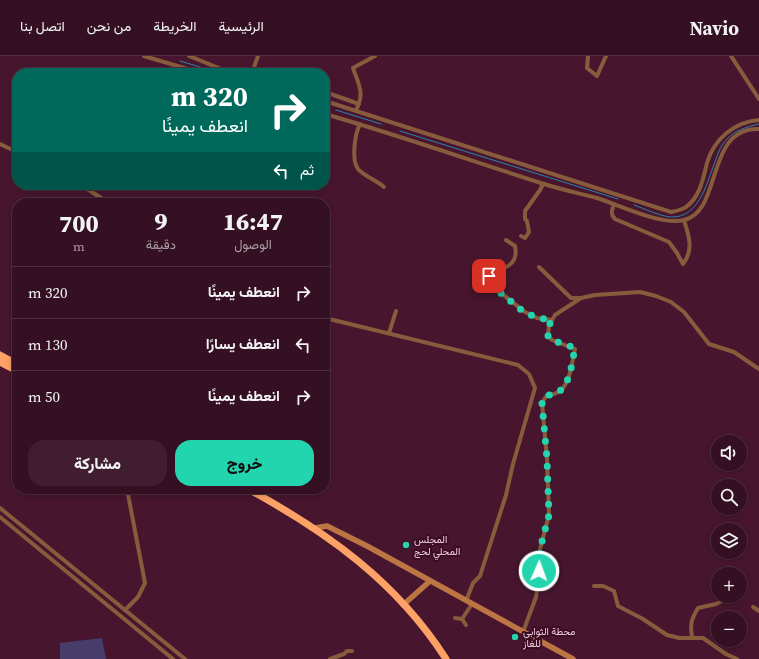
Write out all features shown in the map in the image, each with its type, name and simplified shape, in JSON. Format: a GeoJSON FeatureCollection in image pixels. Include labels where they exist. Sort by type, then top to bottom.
{"type":"FeatureCollection","features":[{"type":"Feature","properties":{"kind":"highway"},"geometry":{"type":"LineString","coordinates":[[0,354],[12,361]]}},
{"type":"Feature","properties":{"kind":"highway"},"geometry":{"type":"LineString","coordinates":[[0,362],[12,368]]}},
{"type":"Feature","properties":{"kind":"highway"},"geometry":{"type":"LineString","coordinates":[[256,494],[314,528],[353,556],[368,569],[415,618],[446,659]]}},
{"type":"Feature","properties":{"kind":"main road"},"geometry":{"type":"LineString","coordinates":[[314,528],[327,526],[573,659]]}},
{"type":"Feature","properties":{"kind":"main road"},"geometry":{"type":"LineString","coordinates":[[403,605],[430,581]]}},
{"type":"Feature","properties":{"kind":"street"},"geometry":{"type":"LineString","coordinates":[[144,56],[184,68]]}},
{"type":"Feature","properties":{"kind":"street"},"geometry":{"type":"LineString","coordinates":[[189,56],[219,68]]}},
{"type":"Feature","properties":{"kind":"street"},"geometry":{"type":"LineString","coordinates":[[254,68],[258,56]]}},
{"type":"Feature","properties":{"kind":"street"},"geometry":{"type":"LineString","coordinates":[[356,110],[362,93],[354,68],[375,56]]}},
{"type":"Feature","properties":{"kind":"street"},"geometry":{"type":"LineString","coordinates":[[588,56],[587,68],[597,76],[606,56]]}},
{"type":"Feature","properties":{"kind":"street"},"geometry":{"type":"LineString","coordinates":[[731,56],[759,99]]}},
{"type":"Feature","properties":{"kind":"street"},"geometry":{"type":"LineString","coordinates":[[330,94],[359,104]]}},
{"type":"Feature","properties":{"kind":"street"},"geometry":{"type":"LineString","coordinates":[[330,102],[671,212],[684,209],[697,195],[713,149],[721,138],[739,125],[750,121],[759,120]]}},
{"type":"Feature","properties":{"kind":"street"},"geometry":{"type":"LineString","coordinates":[[330,115],[543,184],[650,216],[672,221],[684,220],[698,211],[710,189],[714,174],[725,147],[733,138],[752,129],[759,129]]}},
{"type":"Feature","properties":{"kind":"street"},"geometry":{"type":"LineString","coordinates":[[360,124],[356,131],[354,160],[358,169],[384,187]]}},
{"type":"Feature","properties":{"kind":"street"},"geometry":{"type":"LineString","coordinates":[[0,144],[12,150]]}},
{"type":"Feature","properties":{"kind":"street"},"geometry":{"type":"LineString","coordinates":[[521,236],[525,238],[528,232],[525,211],[543,184]]}},
{"type":"Feature","properties":{"kind":"street"},"geometry":{"type":"LineString","coordinates":[[89,190],[101,198]]}},
{"type":"Feature","properties":{"kind":"street"},"geometry":{"type":"LineString","coordinates":[[614,204],[611,212],[615,219],[669,242],[684,264],[689,252],[690,241],[684,220]]}},
{"type":"Feature","properties":{"kind":"street"},"geometry":{"type":"LineString","coordinates":[[506,240],[515,246],[516,254],[514,261],[509,266],[489,276],[486,281],[524,312],[538,318],[552,320]]}},
{"type":"Feature","properties":{"kind":"street"},"geometry":{"type":"LineString","coordinates":[[539,266],[572,298],[640,292],[671,302],[684,312],[709,344],[734,352],[759,368]]}},
{"type":"Feature","properties":{"kind":"street"},"geometry":{"type":"LineString","coordinates":[[523,632],[536,597],[540,549],[549,515],[547,459],[542,403],[546,395],[559,392],[564,387],[569,378],[575,348],[552,340],[548,336],[549,325],[555,315],[581,298]]}},
{"type":"Feature","properties":{"kind":"street"},"geometry":{"type":"LineString","coordinates":[[389,333],[396,311]]}},
{"type":"Feature","properties":{"kind":"street"},"geometry":{"type":"LineString","coordinates":[[330,319],[518,365],[529,374],[535,388],[513,464],[506,495],[480,576],[473,583],[469,602],[462,619]]}},
{"type":"Feature","properties":{"kind":"street"},"geometry":{"type":"LineString","coordinates":[[125,610],[138,597],[145,583],[128,494]]}},
{"type":"Feature","properties":{"kind":"street"},"geometry":{"type":"LineString","coordinates":[[0,508],[185,659]]}},
{"type":"Feature","properties":{"kind":"street"},"geometry":{"type":"LineString","coordinates":[[0,517],[173,659]]}},
{"type":"Feature","properties":{"kind":"street"},"geometry":{"type":"LineString","coordinates":[[594,586],[603,586],[614,591],[618,606],[643,619],[667,635],[679,638],[703,638],[726,654],[737,659]]}},
{"type":"Feature","properties":{"kind":"street"},"geometry":{"type":"LineString","coordinates":[[692,637],[690,625],[698,608],[718,603]]}},
{"type":"Feature","properties":{"kind":"street"},"geometry":{"type":"LineString","coordinates":[[753,607],[759,611]]}},
{"type":"Feature","properties":{"kind":"street"},"geometry":{"type":"LineString","coordinates":[[455,618],[462,619],[466,625]]}},
{"type":"Feature","properties":{"kind":"street"},"geometry":{"type":"LineString","coordinates":[[330,659],[335,658],[347,651],[352,651]]}},
{"type":"Feature","properties":{"kind":"shaded area"},"geometry":{"type":"Polygon","coordinates":[[[102,638],[106,659],[60,659],[60,643],[102,638]]]}},
{"type":"Feature","properties":{"kind":"waterway"},"geometry":{"type":"LineString","coordinates":[[180,61],[203,68]]}},
{"type":"Feature","properties":{"kind":"waterway"},"geometry":{"type":"LineString","coordinates":[[336,110],[381,124]]}},
{"type":"Feature","properties":{"kind":"waterway"},"geometry":{"type":"LineString","coordinates":[[634,205],[657,214],[671,217],[680,216],[688,212],[700,200],[718,152],[724,142],[737,131],[759,124]]}},
{"type":"Feature","properties":{"kind":"waterway"},"geometry":{"type":"LineString","coordinates":[[400,131],[618,199]]}},
{"type":"Feature","properties":{"kind":"place","name":"المجلس المحلي لحج"},"geometry":{"type":"Point","coordinates":[406,545]}},
{"type":"Feature","properties":{"kind":"place","name":"محطة الثوابي للغاز"},"geometry":{"type":"Point","coordinates":[515,637]}},
{"type":"Feature","properties":{"kind":"route"},"geometry":{"type":"LineString","coordinates":[[489,276],[486,281],[524,312],[538,318],[552,320],[549,325],[548,336],[552,340],[575,348],[569,378],[564,387],[559,392],[546,395],[542,403],[547,459],[549,515],[542,537],[539,571]]}}]}
